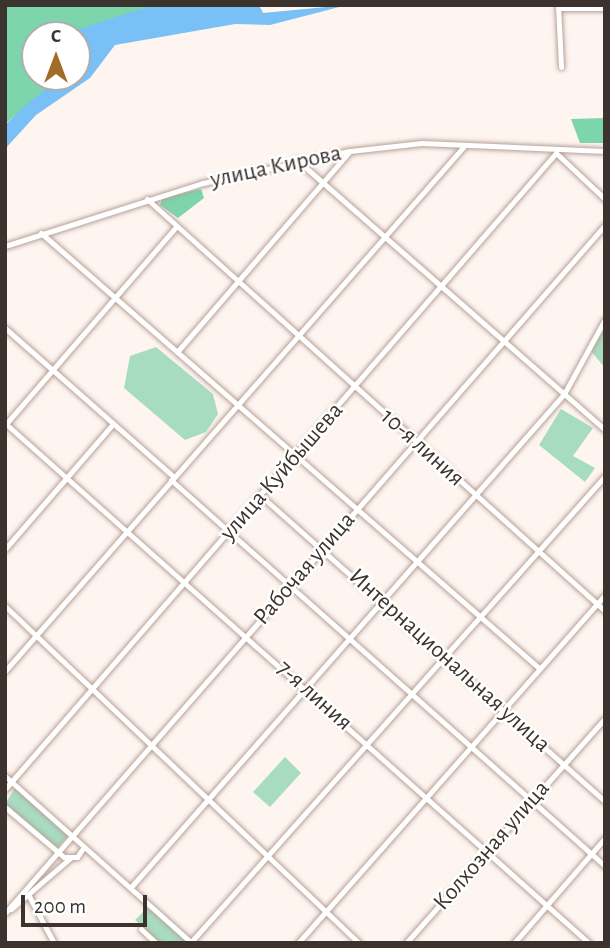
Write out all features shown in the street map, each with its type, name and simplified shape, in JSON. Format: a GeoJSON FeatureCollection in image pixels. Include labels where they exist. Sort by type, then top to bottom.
{"type":"FeatureCollection","features":[{"type":"Feature","properties":{"kind":"street"},"geometry":{"type":"LineString","coordinates":[[561,67],[558,7],[605,8]]}},
{"type":"Feature","properties":{"kind":"street"},"geometry":{"type":"LineString","coordinates":[[5,671],[465,145]]}},
{"type":"Feature","properties":{"kind":"street","name":"улица Кирова"},"geometry":{"type":"LineString","coordinates":[[5,246],[147,199],[297,160],[350,151],[465,145],[556,153],[605,151]]}},
{"type":"Feature","properties":{"kind":"street"},"geometry":{"type":"LineString","coordinates":[[177,352],[350,151]]}},
{"type":"Feature","properties":{"kind":"street"},"geometry":{"type":"LineString","coordinates":[[556,153],[605,199]]}},
{"type":"Feature","properties":{"kind":"street","name":"улица Куйбышева"},"geometry":{"type":"LineString","coordinates":[[5,789],[443,288],[556,153]]}},
{"type":"Feature","properties":{"kind":"street"},"geometry":{"type":"LineString","coordinates":[[297,160],[605,430]]}},
{"type":"Feature","properties":{"kind":"street","name":"10-я линия"},"geometry":{"type":"LineString","coordinates":[[147,199],[175,228],[605,611]]}},
{"type":"Feature","properties":{"kind":"street","name":"Рабочая улица"},"geometry":{"type":"LineString","coordinates":[[5,912],[27,891],[150,744],[605,225]]}},
{"type":"Feature","properties":{"kind":"street"},"geometry":{"type":"LineString","coordinates":[[6,424],[175,228]]}},
{"type":"Feature","properties":{"kind":"street"},"geometry":{"type":"LineString","coordinates":[[40,233],[117,296],[177,352],[539,668]]}},
{"type":"Feature","properties":{"kind":"street"},"geometry":{"type":"LineString","coordinates":[[131,887],[477,497],[564,394],[605,319]]}},
{"type":"Feature","properties":{"kind":"street"},"geometry":{"type":"LineString","coordinates":[[5,328],[289,586],[412,692],[605,866]]}},
{"type":"Feature","properties":{"kind":"street","name":"7-я линия"},"geometry":{"type":"LineString","coordinates":[[6,424],[589,943]]}},
{"type":"Feature","properties":{"kind":"street"},"geometry":{"type":"LineString","coordinates":[[5,549],[113,424]]}},
{"type":"Feature","properties":{"kind":"street"},"geometry":{"type":"LineString","coordinates":[[5,775],[75,835],[84,847],[191,942],[605,476]]}},
{"type":"Feature","properties":{"kind":"street","name":"Интернациональная улица"},"geometry":{"type":"LineString","coordinates":[[260,495],[605,801]]}},
{"type":"Feature","properties":{"kind":"street"},"geometry":{"type":"LineString","coordinates":[[298,943],[605,595]]}},
{"type":"Feature","properties":{"kind":"street"},"geometry":{"type":"LineString","coordinates":[[5,606],[359,943]]}},
{"type":"Feature","properties":{"kind":"street","name":"Колхозная улица"},"geometry":{"type":"LineString","coordinates":[[406,943],[605,718]]}},
{"type":"Feature","properties":{"kind":"street"},"geometry":{"type":"LineString","coordinates":[[5,807],[58,854],[70,858]]}},
{"type":"Feature","properties":{"kind":"street"},"geometry":{"type":"LineString","coordinates":[[514,943],[605,838]]}},
{"type":"Feature","properties":{"kind":"street"},"geometry":{"type":"LineString","coordinates":[[5,912],[30,898],[84,847]]}},
{"type":"Feature","properties":{"kind":"street"},"geometry":{"type":"LineString","coordinates":[[27,891],[54,943]]}},
{"type":"Feature","properties":{"kind":"street"},"geometry":{"type":"LineString","coordinates":[[141,929],[156,943]]}},
{"type":"Feature","properties":{"kind":"green space"},"geometry":{"type":"Polygon","coordinates":[[[5,5],[153,5],[91,29],[91,21],[21,21],[21,91],[45,91],[5,124],[5,5]]]}},
{"type":"Feature","properties":{"kind":"green space"},"geometry":{"type":"Polygon","coordinates":[[[605,118],[605,143],[580,143],[571,119],[605,118]]]}},
{"type":"Feature","properties":{"kind":"green space"},"geometry":{"type":"Polygon","coordinates":[[[201,189],[204,198],[178,218],[160,205],[162,198],[201,189]]]}},
{"type":"Feature","properties":{"kind":"green space"},"geometry":{"type":"Polygon","coordinates":[[[605,327],[605,368],[591,351],[605,327]]]}},
{"type":"Feature","properties":{"kind":"green space"},"geometry":{"type":"Polygon","coordinates":[[[156,347],[213,394],[218,414],[206,432],[185,440],[124,388],[130,356],[156,347]]]}},
{"type":"Feature","properties":{"kind":"green space"},"geometry":{"type":"Polygon","coordinates":[[[561,409],[593,428],[573,456],[595,468],[585,482],[539,445],[561,409]]]}},
{"type":"Feature","properties":{"kind":"green space"},"geometry":{"type":"Polygon","coordinates":[[[285,757],[301,773],[270,807],[253,792],[285,757]]]}},
{"type":"Feature","properties":{"kind":"green space"},"geometry":{"type":"Polygon","coordinates":[[[15,788],[68,836],[56,849],[5,804],[15,788]]]}},
{"type":"Feature","properties":{"kind":"green space"},"geometry":{"type":"Polygon","coordinates":[[[149,906],[189,943],[160,943],[135,920],[149,906]]]}},
{"type":"Feature","properties":{"kind":"water"},"geometry":{"type":"Polygon","coordinates":[[[153,5],[259,5],[263,13],[347,5],[270,25],[235,24],[115,45],[91,77],[91,25],[153,5]]]}},
{"type":"Feature","properties":{"kind":"water"},"geometry":{"type":"Polygon","coordinates":[[[44,91],[71,91],[36,115],[5,149],[5,125],[44,91]]]}}]}
